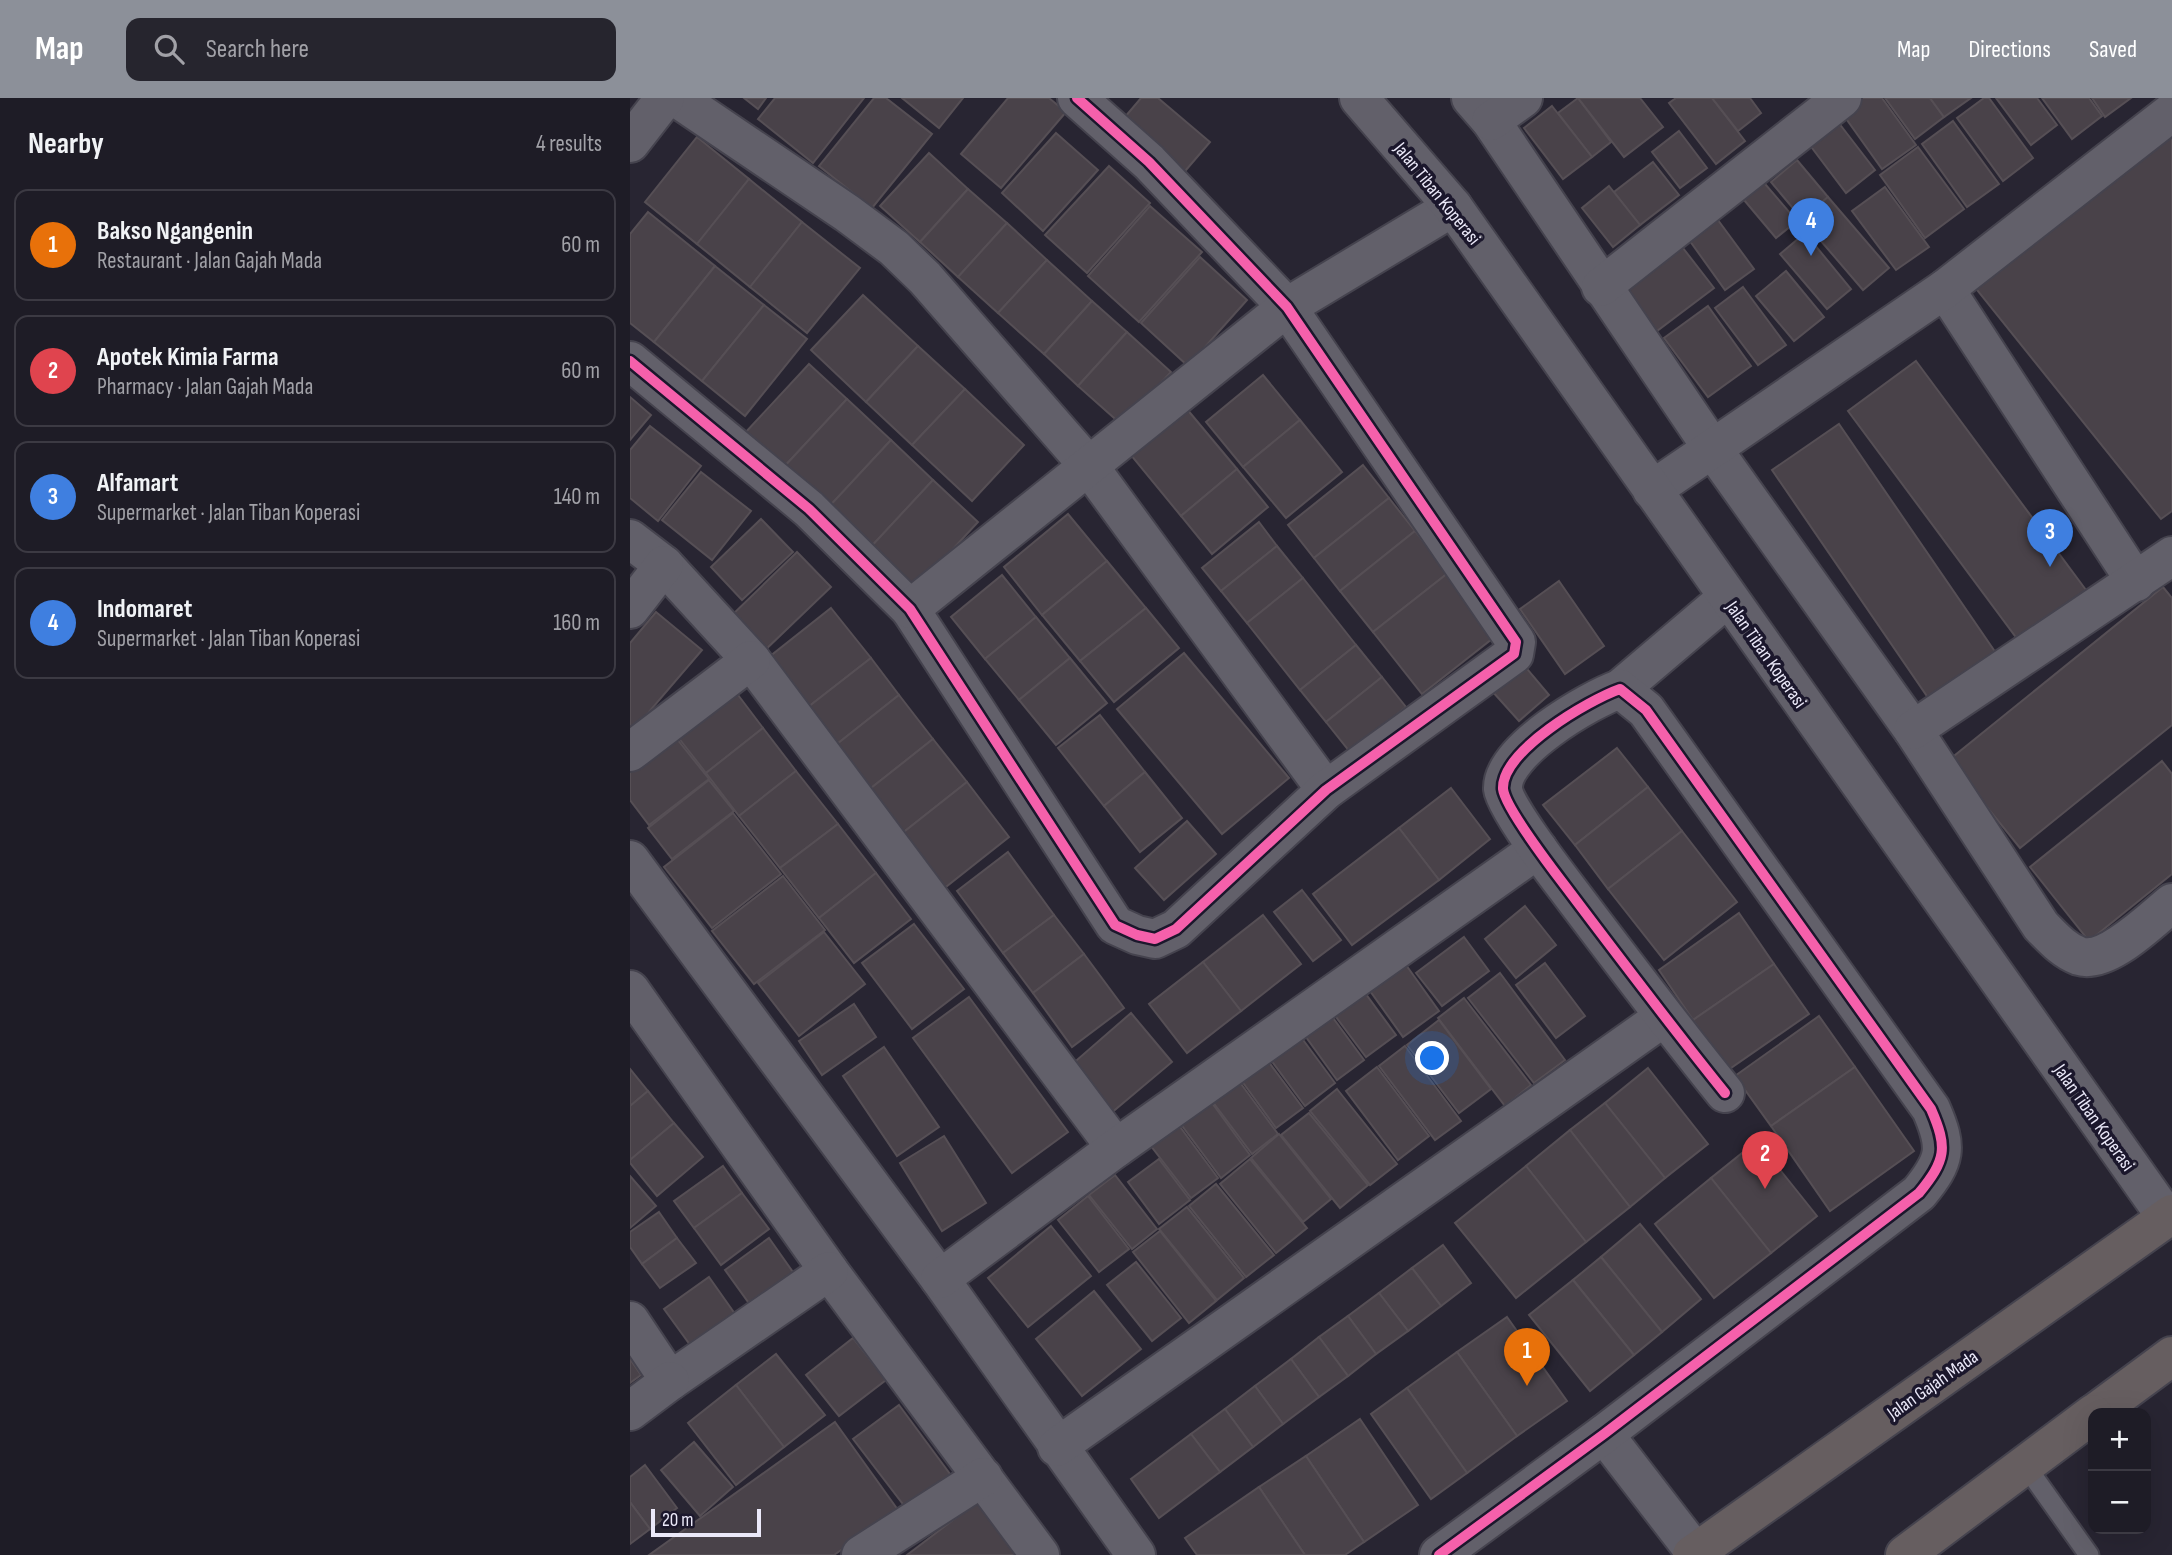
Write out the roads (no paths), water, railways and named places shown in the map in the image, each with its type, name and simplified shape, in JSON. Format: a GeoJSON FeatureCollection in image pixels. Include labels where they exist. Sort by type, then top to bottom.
{"type":"FeatureCollection","features":[{"type":"Feature","properties":{"kind":"highway","name":"Jalan Gajah Mada"},"geometry":{"type":"LineString","coordinates":[[1693,1554],[2169,1216]]}},
{"type":"Feature","properties":{"kind":"highway"},"geometry":{"type":"LineString","coordinates":[[2102,1408],[2172,1356]]}},
{"type":"Feature","properties":{"kind":"highway"},"geometry":{"type":"LineString","coordinates":[[1905,1555],[2088,1418]]}},
{"type":"Feature","properties":{"kind":"street"},"geometry":{"type":"LineString","coordinates":[[630,144],[665,98]]}},
{"type":"Feature","properties":{"kind":"street"},"geometry":{"type":"LineString","coordinates":[[677,98],[847,213],[894,248],[925,278],[1088,465],[1326,790]]}},
{"type":"Feature","properties":{"kind":"street"},"geometry":{"type":"LineString","coordinates":[[630,361],[809,509],[911,609],[1115,925],[1137,935],[1155,939],[1176,929],[1326,790],[1514,654],[1516,642],[1287,307],[1149,162],[1077,98]]}},
{"type":"Feature","properties":{"kind":"street","name":"Jalan Tiban Koperasi"},"geometry":{"type":"LineString","coordinates":[[1359,98],[1453,207],[1727,598],[2169,1216]]}},
{"type":"Feature","properties":{"kind":"street"},"geometry":{"type":"LineString","coordinates":[[1523,98],[1481,110],[1712,448],[1913,730],[2041,926],[2060,946],[2081,956],[2094,957],[2112,950],[2172,903]]}},
{"type":"Feature","properties":{"kind":"street"},"geometry":{"type":"LineString","coordinates":[[1601,287],[1842,98]]}},
{"type":"Feature","properties":{"kind":"street"},"geometry":{"type":"LineString","coordinates":[[1652,490],[1945,289],[2172,112]]}},
{"type":"Feature","properties":{"kind":"street"},"geometry":{"type":"LineString","coordinates":[[911,609],[1287,307],[1453,207]]}},
{"type":"Feature","properties":{"kind":"street"},"geometry":{"type":"LineString","coordinates":[[1945,289],[2136,582]]}},
{"type":"Feature","properties":{"kind":"street"},"geometry":{"type":"LineString","coordinates":[[630,538],[664,565],[751,660],[1116,1148]]}},
{"type":"Feature","properties":{"kind":"street"},"geometry":{"type":"LineString","coordinates":[[1913,730],[2136,582],[2172,555]]}},
{"type":"Feature","properties":{"kind":"street"},"geometry":{"type":"LineString","coordinates":[[630,609],[664,565]]}},
{"type":"Feature","properties":{"kind":"street"},"geometry":{"type":"LineString","coordinates":[[1725,1093],[1664,1017],[1538,849],[1503,789],[1506,777],[1518,756],[1553,725],[1596,697],[1620,689],[1727,598]]}},
{"type":"Feature","properties":{"kind":"street"},"geometry":{"type":"LineString","coordinates":[[630,752],[751,660]]}},
{"type":"Feature","properties":{"kind":"street"},"geometry":{"type":"LineString","coordinates":[[1439,1555],[1604,1434],[1919,1193],[1936,1172],[1944,1151],[1941,1131],[1931,1109],[1646,710],[1620,689]]}},
{"type":"Feature","properties":{"kind":"street"},"geometry":{"type":"LineString","coordinates":[[940,1279],[1116,1148],[1538,849]]}},
{"type":"Feature","properties":{"kind":"street"},"geometry":{"type":"LineString","coordinates":[[630,860],[940,1279],[1136,1555]]}},
{"type":"Feature","properties":{"kind":"street"},"geometry":{"type":"LineString","coordinates":[[630,990],[829,1272],[1040,1555]]}},
{"type":"Feature","properties":{"kind":"street"},"geometry":{"type":"LineString","coordinates":[[1058,1447],[1664,1017]]}},
{"type":"Feature","properties":{"kind":"street"},"geometry":{"type":"LineString","coordinates":[[630,1411],[829,1272]]}},
{"type":"Feature","properties":{"kind":"street"},"geometry":{"type":"LineString","coordinates":[[630,1321],[670,1381]]}},
{"type":"Feature","properties":{"kind":"street"},"geometry":{"type":"LineString","coordinates":[[1604,1434],[1693,1554]]}},
{"type":"Feature","properties":{"kind":"street"},"geometry":{"type":"LineString","coordinates":[[863,1555],[983,1477]]}},
{"type":"Feature","properties":{"kind":"lane"},"geometry":{"type":"LineString","coordinates":[[2025,1465],[2089,1555]]}},
{"type":"Feature","properties":{"kind":"place","name":"Indomaret"},"geometry":{"type":"Point","coordinates":[1811,256]}},
{"type":"Feature","properties":{"kind":"place","name":"Alfamart"},"geometry":{"type":"Point","coordinates":[2050,567]}},
{"type":"Feature","properties":{"kind":"place","name":"Apotek Kimia Farma"},"geometry":{"type":"Point","coordinates":[1765,1189]}},
{"type":"Feature","properties":{"kind":"place","name":"Bakso Ngangenin"},"geometry":{"type":"Point","coordinates":[1527,1386]}}]}
